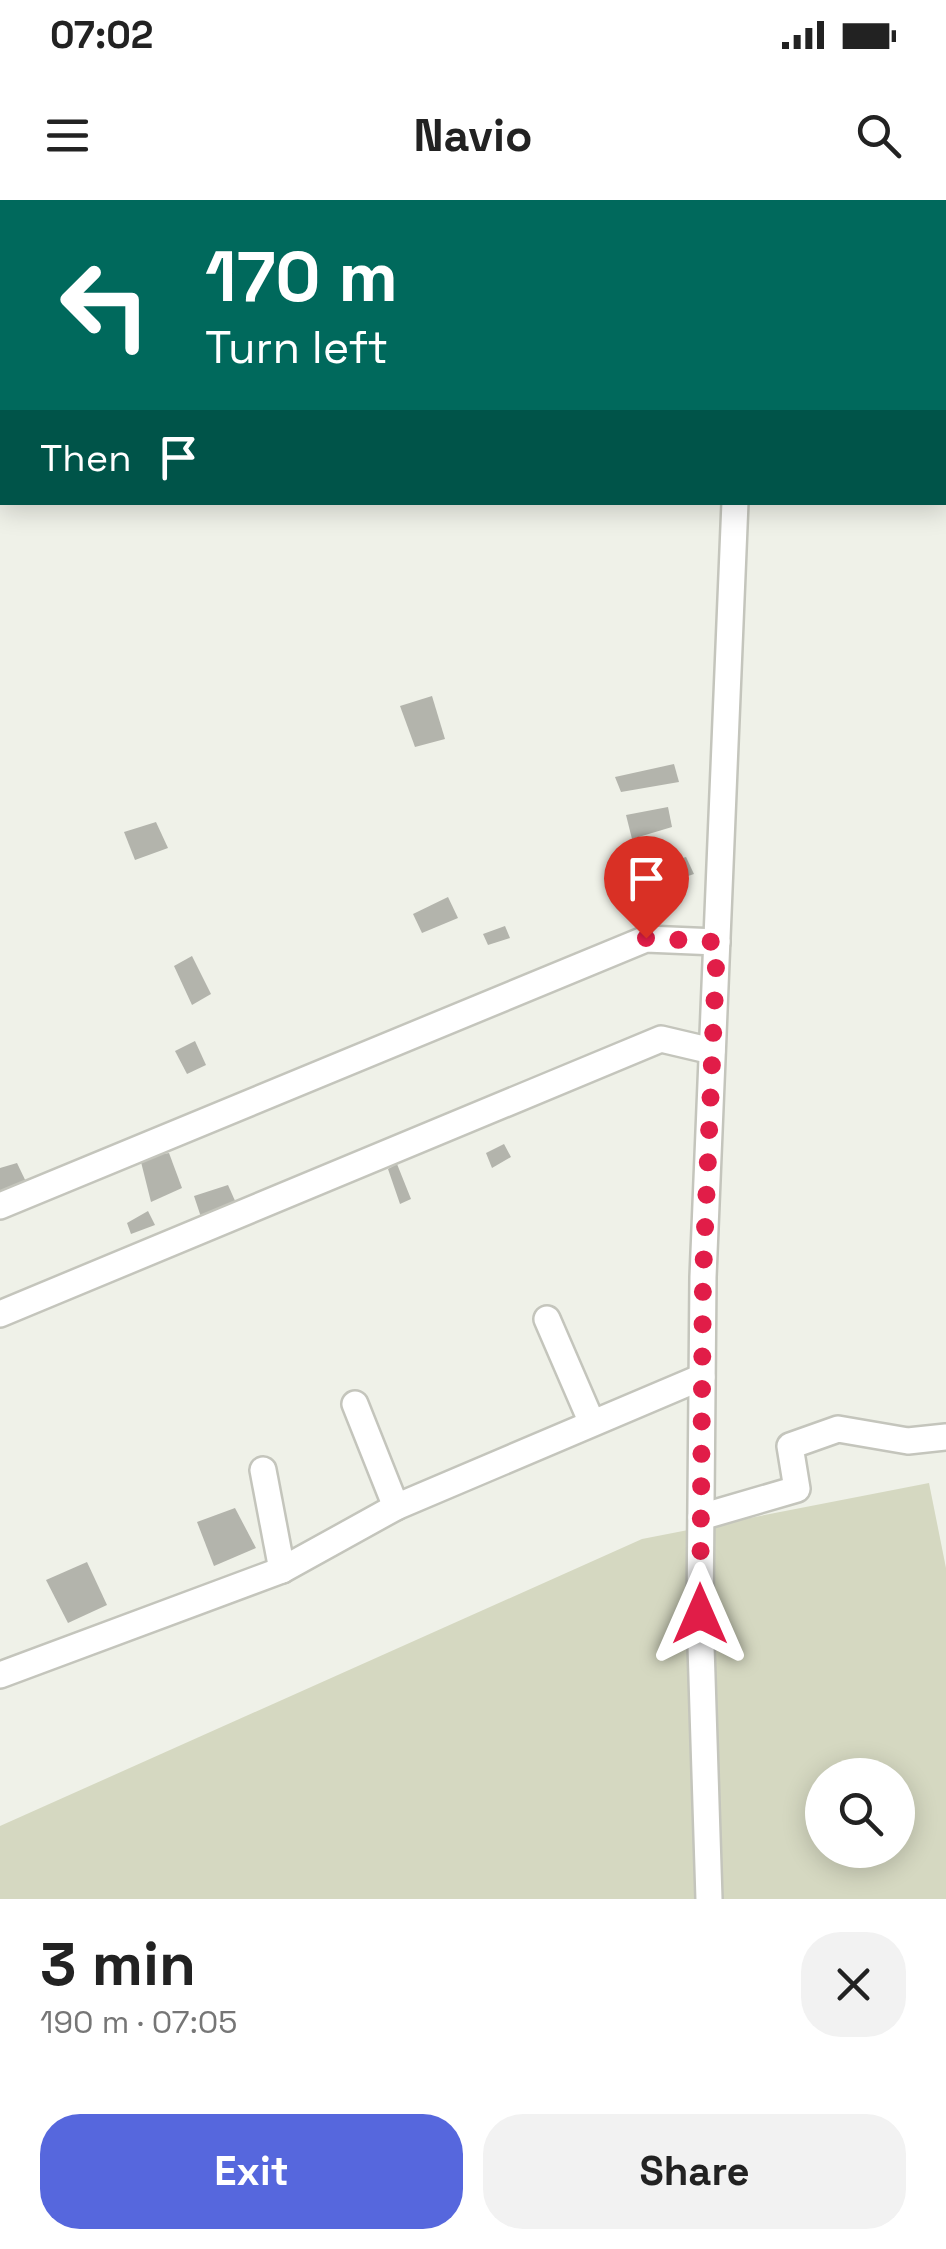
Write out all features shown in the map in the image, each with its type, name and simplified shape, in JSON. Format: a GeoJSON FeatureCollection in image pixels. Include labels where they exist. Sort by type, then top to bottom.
{"type":"FeatureCollection","features":[{"type":"Feature","properties":{"kind":"street"},"geometry":{"type":"LineString","coordinates":[[709,1899],[700,1614],[702,1376],[735,505]]}},
{"type":"Feature","properties":{"kind":"street"},"geometry":{"type":"LineString","coordinates":[[0,1206],[646,938],[717,942]]}},
{"type":"Feature","properties":{"kind":"street"},"geometry":{"type":"LineString","coordinates":[[0,1314],[661,1040],[712,1050]]}},
{"type":"Feature","properties":{"kind":"street"},"geometry":{"type":"LineString","coordinates":[[547,1319],[592,1423]]}},
{"type":"Feature","properties":{"kind":"street"},"geometry":{"type":"LineString","coordinates":[[0,1675],[282,1570],[396,1507],[702,1376]]}},
{"type":"Feature","properties":{"kind":"street"},"geometry":{"type":"LineString","coordinates":[[354,1404],[396,1507]]}},
{"type":"Feature","properties":{"kind":"street"},"geometry":{"type":"LineString","coordinates":[[701,1517],[797,1489],[790,1446],[838,1429],[908,1441],[946,1437]]}},
{"type":"Feature","properties":{"kind":"street"},"geometry":{"type":"LineString","coordinates":[[264,1470],[282,1570]]}},
{"type":"Feature","properties":{"kind":"green space"},"geometry":{"type":"Polygon","coordinates":[[[929,1483],[946,1568],[946,1899],[0,1899],[0,1826],[642,1539],[929,1483]]]}},
{"type":"Feature","properties":{"kind":"building"},"geometry":{"type":"Polygon","coordinates":[[[432,696],[445,739],[415,747],[400,706],[432,696]]]}},
{"type":"Feature","properties":{"kind":"building"},"geometry":{"type":"Polygon","coordinates":[[[674,764],[679,782],[621,792],[615,777],[674,764]]]}},
{"type":"Feature","properties":{"kind":"building"},"geometry":{"type":"Polygon","coordinates":[[[668,807],[672,827],[632,839],[626,815],[668,807]]]}},
{"type":"Feature","properties":{"kind":"building"},"geometry":{"type":"Polygon","coordinates":[[[156,822],[168,848],[135,860],[124,832],[156,822]]]}},
{"type":"Feature","properties":{"kind":"building"},"geometry":{"type":"Polygon","coordinates":[[[686,857],[694,874],[653,888],[647,868],[686,857]]]}},
{"type":"Feature","properties":{"kind":"building"},"geometry":{"type":"Polygon","coordinates":[[[448,897],[458,918],[422,933],[413,914],[448,897]]]}},
{"type":"Feature","properties":{"kind":"building"},"geometry":{"type":"Polygon","coordinates":[[[505,926],[510,938],[488,945],[483,934],[505,926]]]}},
{"type":"Feature","properties":{"kind":"building"},"geometry":{"type":"Polygon","coordinates":[[[192,956],[211,994],[192,1005],[174,966],[192,956]]]}},
{"type":"Feature","properties":{"kind":"building"},"geometry":{"type":"Polygon","coordinates":[[[195,1041],[206,1065],[187,1074],[175,1051],[195,1041]]]}},
{"type":"Feature","properties":{"kind":"building"},"geometry":{"type":"Polygon","coordinates":[[[504,1144],[511,1157],[492,1168],[486,1153],[504,1144]]]}},
{"type":"Feature","properties":{"kind":"building"},"geometry":{"type":"Polygon","coordinates":[[[169,1153],[182,1188],[151,1202],[140,1158],[169,1153]]]}},
{"type":"Feature","properties":{"kind":"building"},"geometry":{"type":"Polygon","coordinates":[[[17,1163],[29,1188],[0,1194],[0,1168],[17,1163]]]}},
{"type":"Feature","properties":{"kind":"building"},"geometry":{"type":"Polygon","coordinates":[[[397,1164],[411,1199],[400,1204],[388,1169],[397,1164]]]}},
{"type":"Feature","properties":{"kind":"building"},"geometry":{"type":"Polygon","coordinates":[[[228,1185],[236,1203],[202,1220],[194,1196],[228,1185]]]}},
{"type":"Feature","properties":{"kind":"building"},"geometry":{"type":"Polygon","coordinates":[[[148,1211],[155,1225],[131,1234],[127,1223],[148,1211]]]}},
{"type":"Feature","properties":{"kind":"building"},"geometry":{"type":"Polygon","coordinates":[[[235,1508],[256,1548],[214,1566],[197,1522],[235,1508]]]}},
{"type":"Feature","properties":{"kind":"building"},"geometry":{"type":"Polygon","coordinates":[[[87,1562],[107,1605],[68,1623],[46,1580],[87,1562]]]}},
{"type":"Feature","properties":{"kind":"route"},"geometry":{"type":"LineString","coordinates":[[646,938],[717,942],[703,1277],[700,1614]]}}]}
